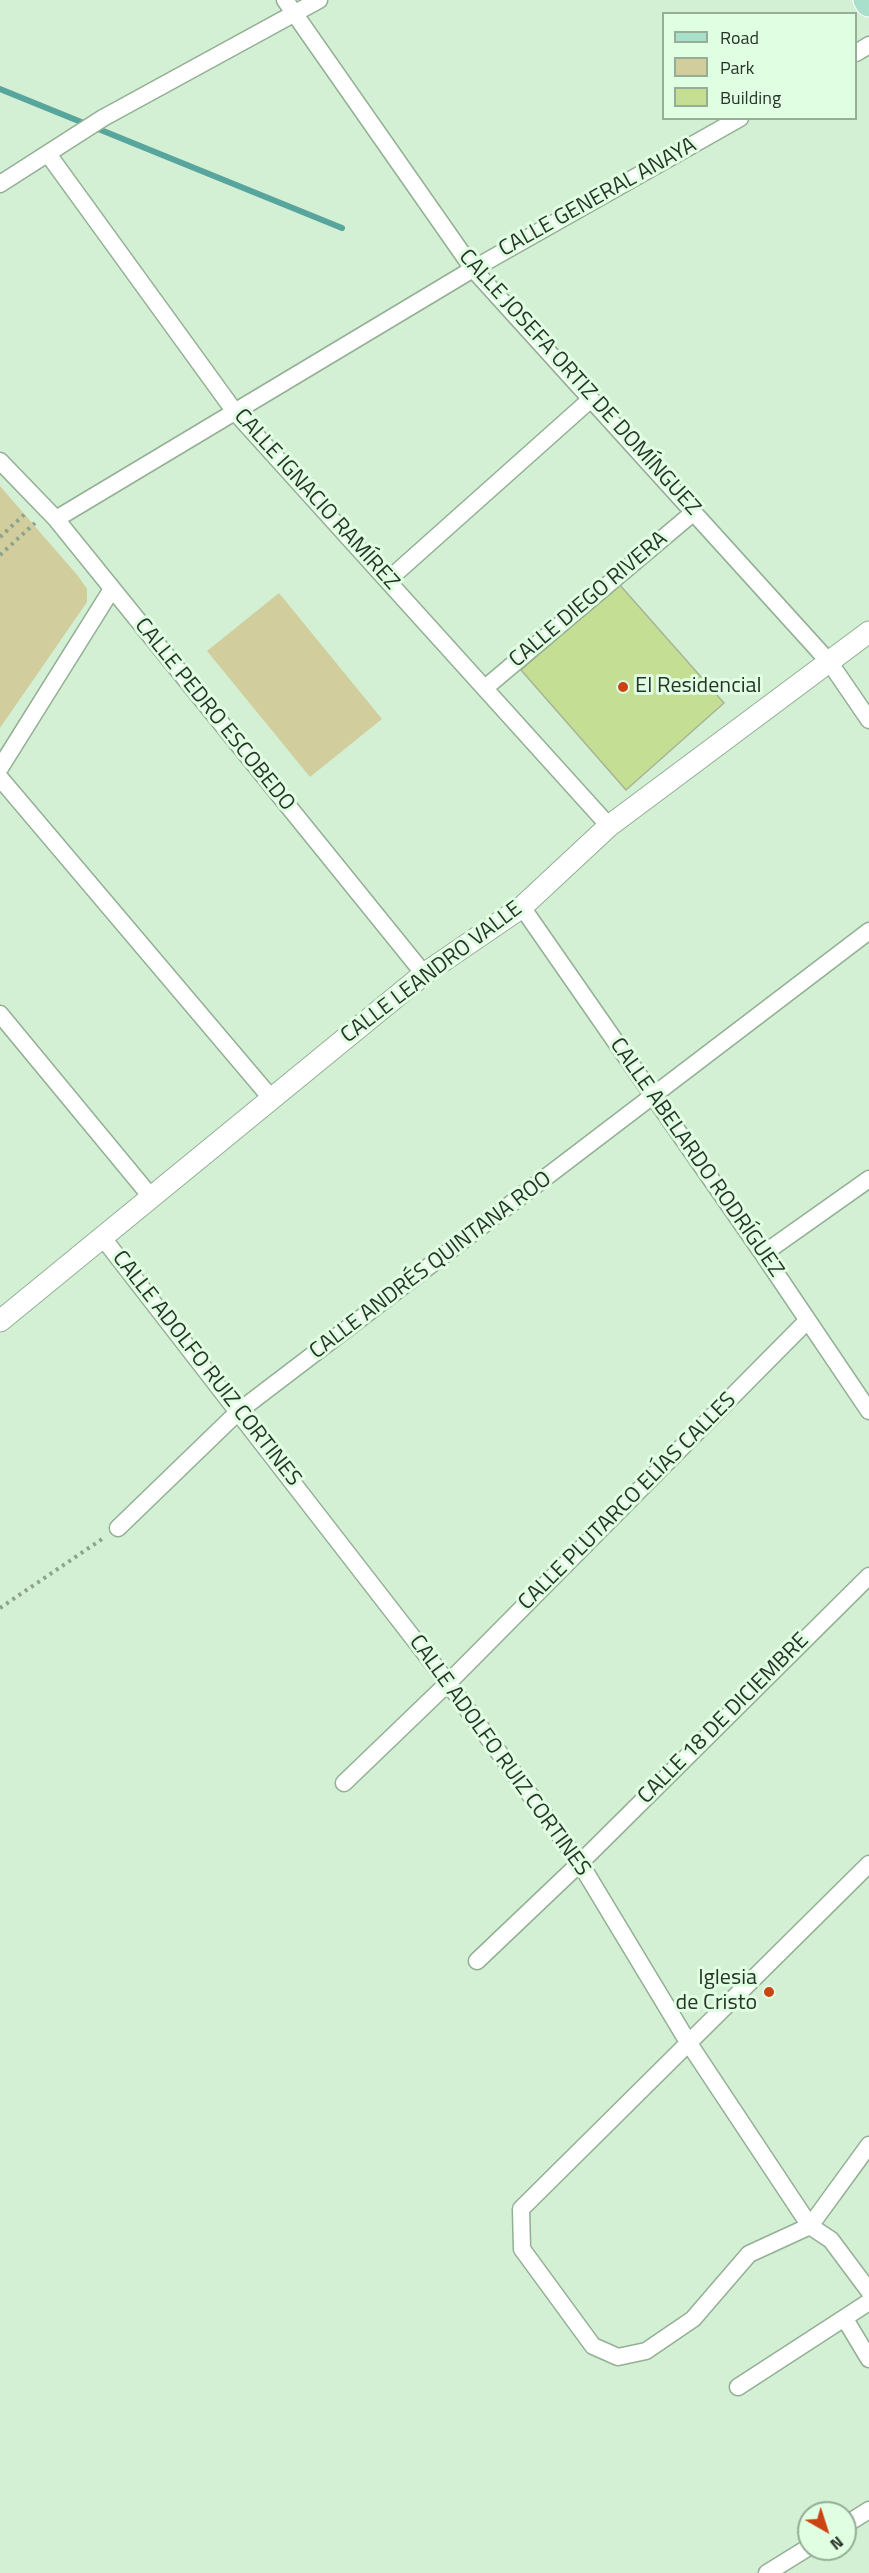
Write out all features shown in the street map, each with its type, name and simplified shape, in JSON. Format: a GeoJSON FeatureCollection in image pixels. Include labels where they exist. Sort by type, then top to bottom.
{"type":"FeatureCollection","features":[{"type":"Feature","properties":{"kind":"street"},"geometry":{"type":"LineString","coordinates":[[0,184],[73,136],[290,6],[319,0]]}},
{"type":"Feature","properties":{"kind":"street","name":"CALLE JOSEFA ORTIZ DE DOMÍNGUEZ"},"geometry":{"type":"LineString","coordinates":[[290,6],[473,269],[830,663],[869,720]]}},
{"type":"Feature","properties":{"kind":"street","name":"CALLE GENERAL ANAYA"},"geometry":{"type":"LineString","coordinates":[[56,519],[473,269],[736,120]]}},
{"type":"Feature","properties":{"kind":"street","name":"CALLE IGNACIO RAMÍREZ"},"geometry":{"type":"LineString","coordinates":[[48,154],[235,411],[609,826]]}},
{"type":"Feature","properties":{"kind":"street"},"geometry":{"type":"LineString","coordinates":[[388,580],[591,399]]}},
{"type":"Feature","properties":{"kind":"street","name":"CALLE PEDRO ESCOBEDO"},"geometry":{"type":"LineString","coordinates":[[0,461],[56,519],[424,974]]}},
{"type":"Feature","properties":{"kind":"street","name":"CALLE DIEGO RIVERA"},"geometry":{"type":"LineString","coordinates":[[485,688],[694,512]]}},
{"type":"Feature","properties":{"kind":"street"},"geometry":{"type":"LineString","coordinates":[[0,768],[112,589]]}},
{"type":"Feature","properties":{"kind":"street","name":"CALLE LEANDRO VALLE"},"geometry":{"type":"LineString","coordinates":[[0,1321],[424,974],[522,907],[609,826],[869,632]]}},
{"type":"Feature","properties":{"kind":"street"},"geometry":{"type":"LineString","coordinates":[[0,778],[271,1098]]}},
{"type":"Feature","properties":{"kind":"street","name":"CALLE ABELARDO RODRÍGUEZ"},"geometry":{"type":"LineString","coordinates":[[522,907],[869,1411]]}},
{"type":"Feature","properties":{"kind":"street","name":"CALLE ANDRÉS QUINTANA ROO"},"geometry":{"type":"LineString","coordinates":[[118,1528],[239,1411],[869,931]]}},
{"type":"Feature","properties":{"kind":"street"},"geometry":{"type":"LineString","coordinates":[[0,1014],[152,1198]]}},
{"type":"Feature","properties":{"kind":"street"},"geometry":{"type":"LineString","coordinates":[[763,1254],[869,1179]]}},
{"type":"Feature","properties":{"kind":"street","name":"CALLE ADOLFO RUIZ CORTINES"},"geometry":{"type":"LineString","coordinates":[[103,1238],[448,1683],[580,1863],[688,2042],[810,2226],[831,2240],[869,2291]]}},
{"type":"Feature","properties":{"kind":"street","name":"CALLE PLUTARCO ELÍAS CALLES"},"geometry":{"type":"LineString","coordinates":[[344,1783],[448,1683],[807,1321]]}},
{"type":"Feature","properties":{"kind":"street","name":"CALLE 18 DE DICIEMBRE"},"geometry":{"type":"LineString","coordinates":[[477,1961],[580,1863],[869,1576]]}},
{"type":"Feature","properties":{"kind":"street"},"geometry":{"type":"LineString","coordinates":[[869,1864],[521,2209],[522,2249],[593,2346],[618,2357],[646,2351],[693,2319],[749,2254],[810,2226],[869,2145]]}},
{"type":"Feature","properties":{"kind":"street"},"geometry":{"type":"LineString","coordinates":[[738,2387],[869,2302]]}},
{"type":"Feature","properties":{"kind":"street"},"geometry":{"type":"LineString","coordinates":[[844,2319],[869,2359]]}},
{"type":"Feature","properties":{"kind":"street"},"geometry":{"type":"LineString","coordinates":[[767,2573],[797,2554]]}},
{"type":"Feature","properties":{"kind":"path"},"geometry":{"type":"LineString","coordinates":[[0,537],[26,512]]}},
{"type":"Feature","properties":{"kind":"path"},"geometry":{"type":"LineString","coordinates":[[0,555],[35,523]]}},
{"type":"Feature","properties":{"kind":"path"},"geometry":{"type":"LineString","coordinates":[[0,1608],[118,1528]]}},
{"type":"Feature","properties":{"kind":"green space"},"geometry":{"type":"Polygon","coordinates":[[[0,486],[78,576],[87,589],[87,602],[0,728],[0,486]]]}},
{"type":"Feature","properties":{"kind":"green space"},"geometry":{"type":"Polygon","coordinates":[[[279,593],[382,719],[310,777],[207,651],[279,593]]]}},
{"type":"Feature","properties":{"kind":"building","name":"El Residencial"},"geometry":{"type":"Polygon","coordinates":[[[619,584],[724,703],[626,790],[521,670],[619,584]]]}},
{"type":"Feature","properties":{"kind":"waterway"},"geometry":{"type":"LineString","coordinates":[[0,89],[342,228]]}},
{"type":"Feature","properties":{"kind":"place","name":"El Residencial"},"geometry":{"type":"Point","coordinates":[623,687]}},
{"type":"Feature","properties":{"kind":"place","name":"Iglesia de Cristo"},"geometry":{"type":"Point","coordinates":[769,1992]}}]}
